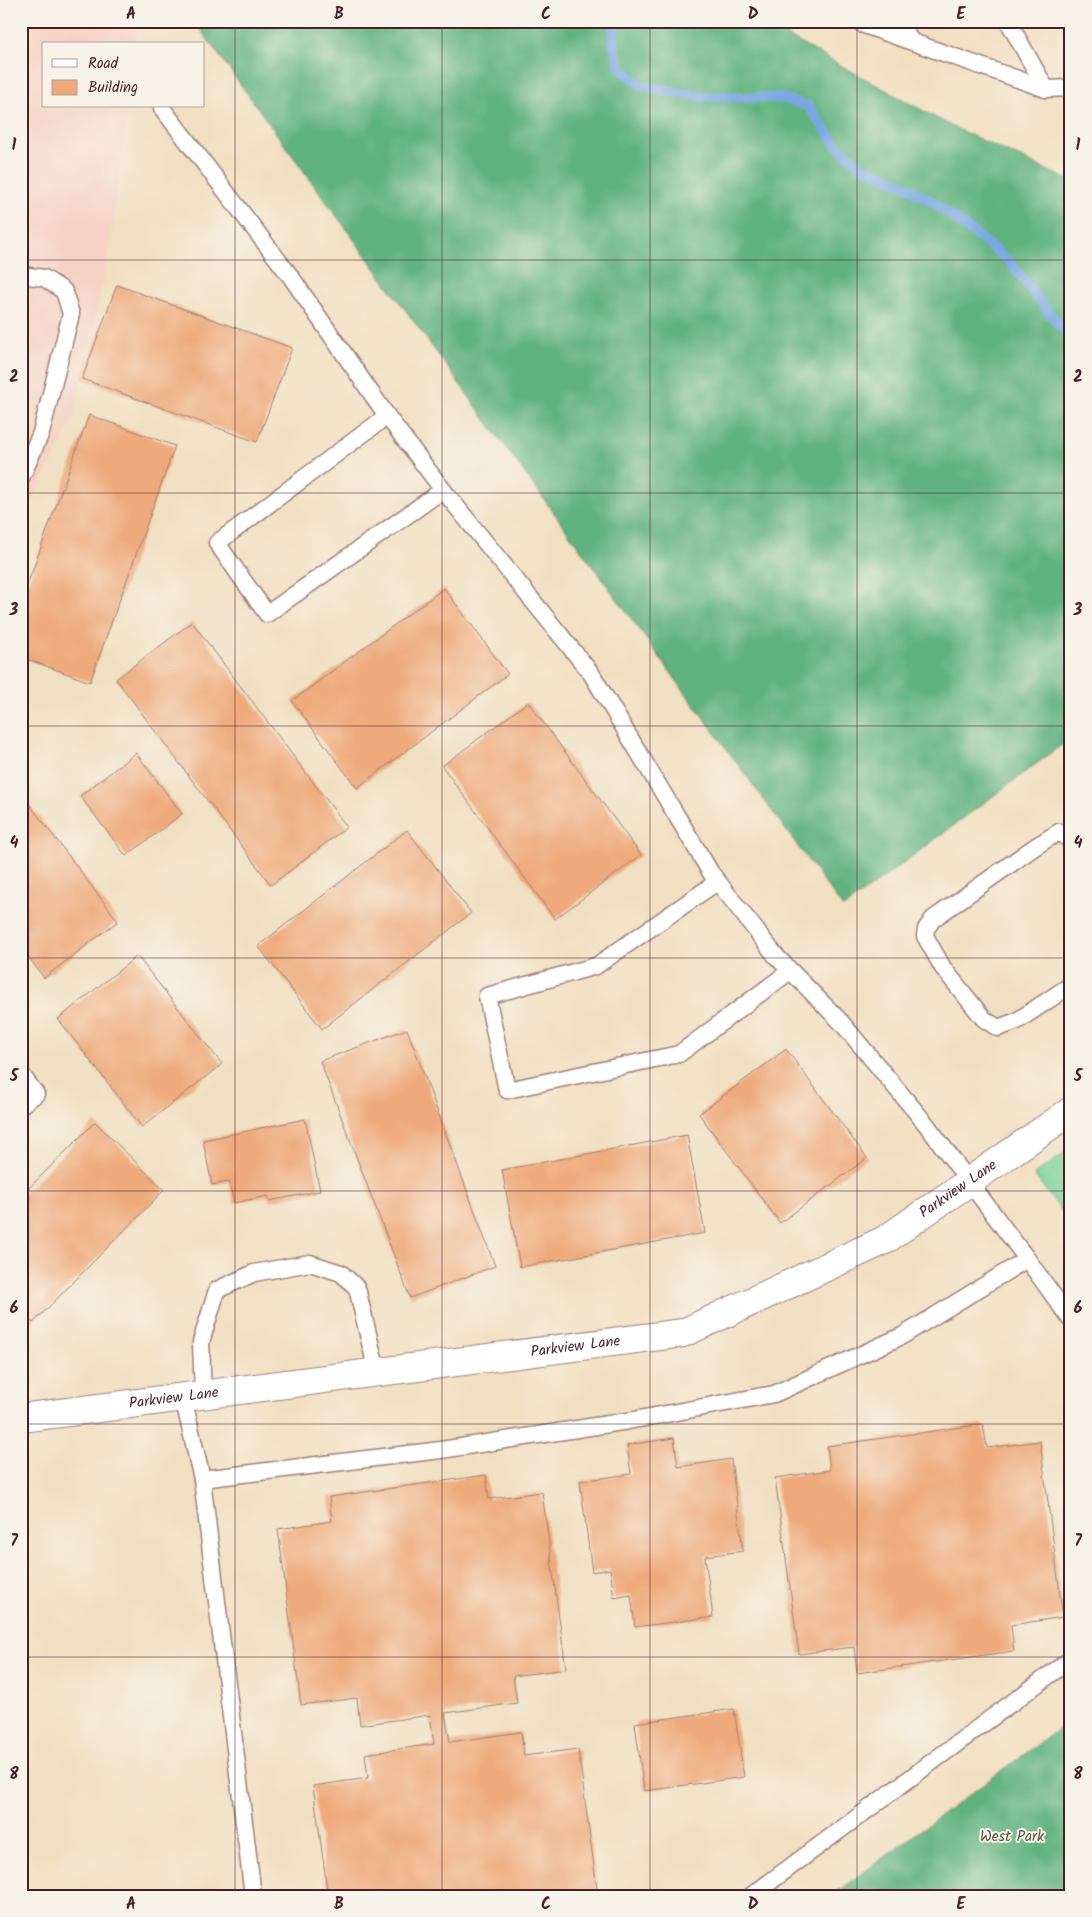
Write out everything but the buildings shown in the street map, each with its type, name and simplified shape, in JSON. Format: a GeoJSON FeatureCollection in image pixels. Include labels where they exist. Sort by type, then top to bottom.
{"type":"FeatureCollection","features":[{"type":"Feature","properties":{"kind":"street","name":"Parkview Lane"},"geometry":{"type":"LineString","coordinates":[[21,1418],[684,1333],[885,1240],[1071,1111]]}},
{"type":"Feature","properties":{"kind":"lane"},"geometry":{"type":"LineString","coordinates":[[859,21],[864,25],[1046,89],[1071,88]]}},
{"type":"Feature","properties":{"kind":"lane"},"geometry":{"type":"LineString","coordinates":[[900,21],[910,40]]}},
{"type":"Feature","properties":{"kind":"lane"},"geometry":{"type":"LineString","coordinates":[[1008,21],[1046,89]]}},
{"type":"Feature","properties":{"kind":"lane"},"geometry":{"type":"LineString","coordinates":[[162,108],[292,277],[387,416],[443,490],[591,673],[718,882],[776,956],[841,1022],[926,1124],[1071,1320]]}},
{"type":"Feature","properties":{"kind":"lane"},"geometry":{"type":"LineString","coordinates":[[21,275],[44,278],[64,291],[71,314],[41,433],[21,478]]}},
{"type":"Feature","properties":{"kind":"lane"},"geometry":{"type":"LineString","coordinates":[[387,416],[216,543],[267,614],[443,490]]}},
{"type":"Feature","properties":{"kind":"lane"},"geometry":{"type":"LineString","coordinates":[[1071,841],[1059,832],[1036,846],[933,919],[926,929],[925,936],[943,968],[984,1019],[998,1028],[1017,1021],[1071,985]]}},
{"type":"Feature","properties":{"kind":"lane"},"geometry":{"type":"LineString","coordinates":[[718,882],[596,966],[487,996],[507,1090],[680,1054],[790,971]]}},
{"type":"Feature","properties":{"kind":"lane"},"geometry":{"type":"LineString","coordinates":[[21,1074],[36,1094],[21,1105]]}},
{"type":"Feature","properties":{"kind":"lane"},"geometry":{"type":"LineString","coordinates":[[202,1479],[441,1450],[628,1421],[774,1394],[902,1336],[1027,1259]]}},
{"type":"Feature","properties":{"kind":"lane"},"geometry":{"type":"LineString","coordinates":[[253,1896],[193,1396],[201,1342],[217,1290],[254,1273],[310,1263],[342,1273],[357,1288],[377,1372]]}},
{"type":"Feature","properties":{"kind":"lane"},"geometry":{"type":"LineString","coordinates":[[751,1896],[1071,1659]]}},
{"type":"Feature","properties":{"kind":"shaded area"},"geometry":{"type":"Polygon","coordinates":[[[21,21],[138,21],[136,42],[42,42],[42,108],[128,108],[109,251],[75,416],[21,523],[21,21]]]}},
{"type":"Feature","properties":{"kind":"green space"},"geometry":{"type":"Polygon","coordinates":[[[194,21],[760,21],[953,127],[1071,181],[1071,738],[843,908],[194,21]]]}},
{"type":"Feature","properties":{"kind":"green space"},"geometry":{"type":"Polygon","coordinates":[[[1071,1149],[1071,1223],[1034,1175],[1071,1149]]]}},
{"type":"Feature","properties":{"kind":"green space","name":"West Park"},"geometry":{"type":"Polygon","coordinates":[[[1071,1720],[1071,1896],[831,1896],[1071,1720]]]}},
{"type":"Feature","properties":{"kind":"waterway"},"geometry":{"type":"LineString","coordinates":[[615,21],[613,40],[620,68],[642,86],[697,96],[783,98],[808,106],[837,145],[860,166],[898,182],[933,202],[1008,260],[1054,319],[1071,337]]}}]}
